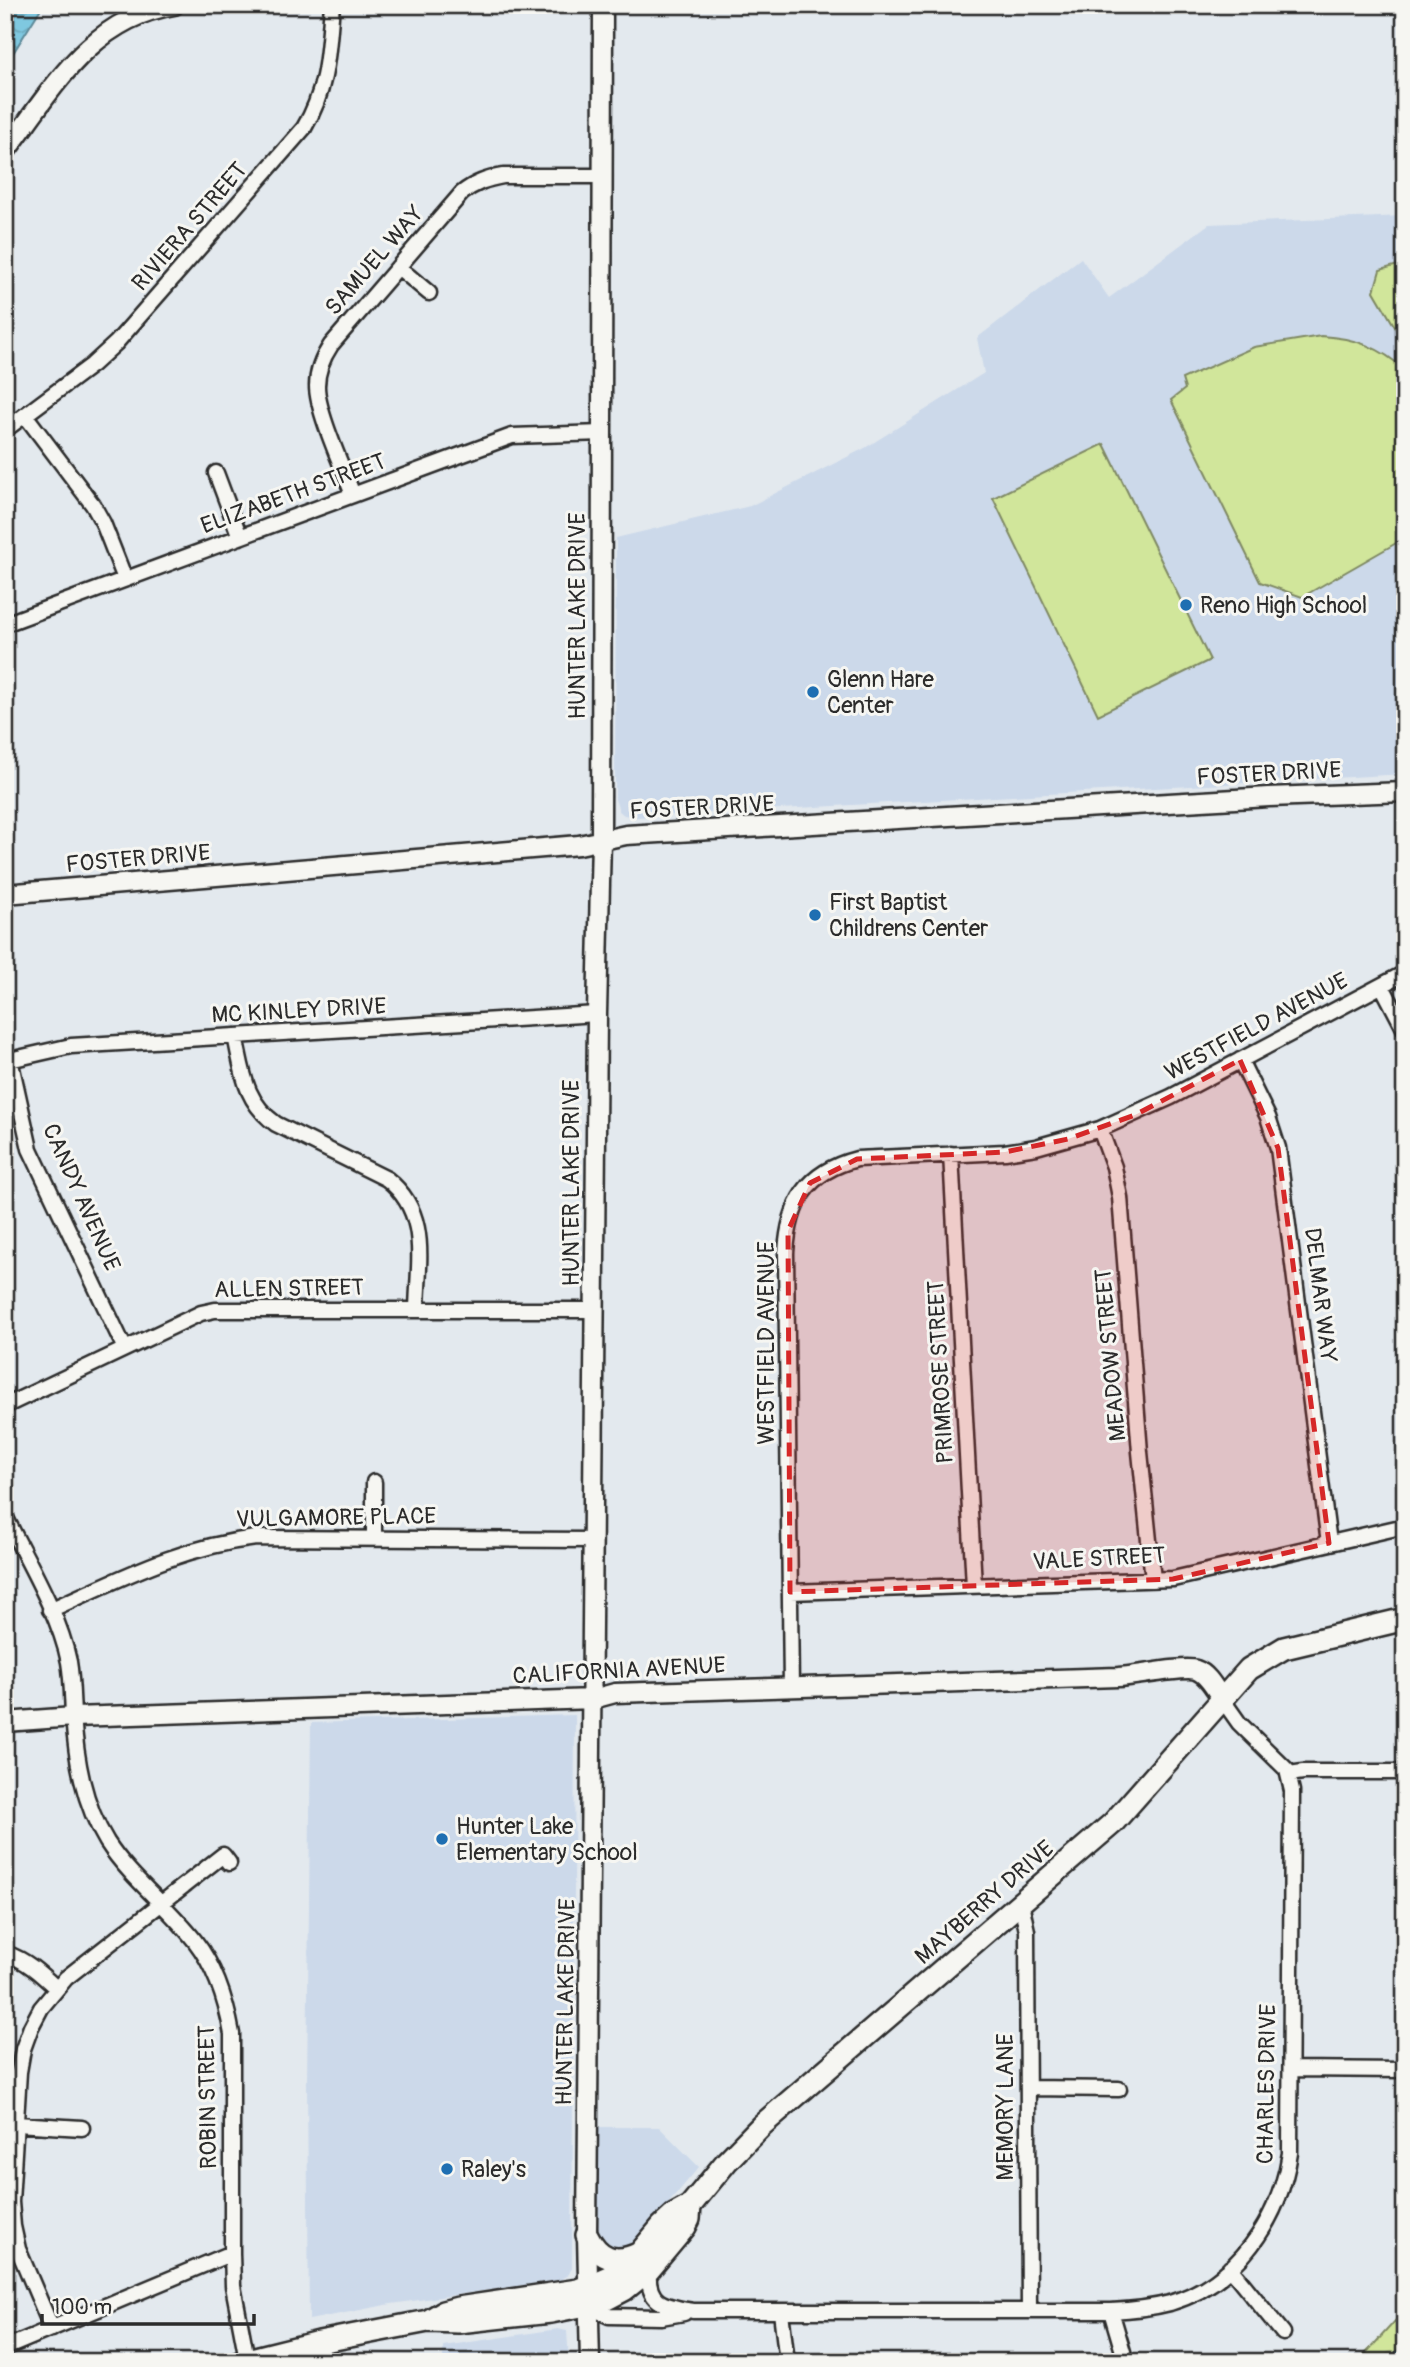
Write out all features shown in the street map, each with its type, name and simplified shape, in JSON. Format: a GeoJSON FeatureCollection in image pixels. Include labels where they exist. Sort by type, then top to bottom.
{"type":"FeatureCollection","features":[{"type":"Feature","properties":{"kind":"main road","name":"MAYBERRY DRIVE"},"geometry":{"type":"LineString","coordinates":[[243,2361],[319,2342],[428,2321],[465,2321],[588,2296],[618,2273],[645,2261],[685,2227],[689,2220],[690,2206],[727,2161],[762,2125],[1113,1824],[1249,1669],[1284,1648],[1405,1619]]}},
{"type":"Feature","properties":{"kind":"main road"},"geometry":{"type":"LineString","coordinates":[[587,2235],[594,2249],[605,2256],[645,2261]]}},
{"type":"Feature","properties":{"kind":"street"},"geometry":{"type":"LineString","coordinates":[[5,152],[78,56],[95,40],[132,17],[174,5]]}},
{"type":"Feature","properties":{"kind":"street","name":"RIVIERA STREET"},"geometry":{"type":"LineString","coordinates":[[5,430],[92,365],[116,343],[304,128],[321,92],[326,72],[332,5]]}},
{"type":"Feature","properties":{"kind":"street","name":"HUNTER LAKE DRIVE"},"geometry":{"type":"LineString","coordinates":[[590,2362],[587,2235],[597,1014],[601,839],[603,5]]}},
{"type":"Feature","properties":{"kind":"street","name":"SAMUEL WAY"},"geometry":{"type":"LineString","coordinates":[[353,495],[318,400],[318,371],[331,345],[462,193],[473,185],[503,176],[602,176]]}},
{"type":"Feature","properties":{"kind":"street"},"geometry":{"type":"LineString","coordinates":[[398,267],[429,293]]}},
{"type":"Feature","properties":{"kind":"street"},"geometry":{"type":"LineString","coordinates":[[26,415],[93,505],[125,579]]}},
{"type":"Feature","properties":{"kind":"street","name":"ELIZABETH STREET"},"geometry":{"type":"LineString","coordinates":[[5,624],[512,436],[603,433]]}},
{"type":"Feature","properties":{"kind":"street"},"geometry":{"type":"LineString","coordinates":[[216,473],[240,537]]}},
{"type":"Feature","properties":{"kind":"street","name":"FOSTER DRIVE"},"geometry":{"type":"LineString","coordinates":[[5,894],[579,845],[626,835],[1405,792]]}},
{"type":"Feature","properties":{"kind":"street","name":"WESTFIELD AVENUE"},"geometry":{"type":"LineString","coordinates":[[791,1688],[786,1253],[792,1214],[798,1199],[810,1183],[839,1163],[873,1157],[1005,1152],[1036,1147],[1100,1129],[1171,1097],[1405,974]]}},
{"type":"Feature","properties":{"kind":"street"},"geometry":{"type":"LineString","coordinates":[[1381,986],[1405,1030]]}},
{"type":"Feature","properties":{"kind":"street","name":"MC KINLEY DRIVE"},"geometry":{"type":"LineString","coordinates":[[8,1060],[71,1046],[597,1014]]}},
{"type":"Feature","properties":{"kind":"street"},"geometry":{"type":"LineString","coordinates":[[235,1036],[247,1090],[264,1116],[387,1179],[409,1201],[418,1231],[417,1310]]}},
{"type":"Feature","properties":{"kind":"street","name":"CANDY AVENUE"},"geometry":{"type":"LineString","coordinates":[[8,1060],[30,1149],[125,1349]]}},
{"type":"Feature","properties":{"kind":"street","name":"DELMAR WAY"},"geometry":{"type":"LineString","coordinates":[[1240,1060],[1268,1117],[1278,1148],[1329,1543]]}},
{"type":"Feature","properties":{"kind":"street","name":"MEADOW STREET"},"geometry":{"type":"LineString","coordinates":[[1100,1129],[1119,1189],[1153,1580]]}},
{"type":"Feature","properties":{"kind":"street","name":"PRIMROSE STREET"},"geometry":{"type":"LineString","coordinates":[[951,1154],[974,1586]]}},
{"type":"Feature","properties":{"kind":"street","name":"ALLEN STREET"},"geometry":{"type":"LineString","coordinates":[[5,1406],[201,1313],[215,1310],[595,1310]]}},
{"type":"Feature","properties":{"kind":"street"},"geometry":{"type":"LineString","coordinates":[[374,1482],[374,1538]]}},
{"type":"Feature","properties":{"kind":"street","name":"ROBIN STREET"},"geometry":{"type":"LineString","coordinates":[[5,1516],[62,1636],[69,1662],[79,1770],[96,1820],[124,1865],[195,1940],[209,1961],[228,2009],[232,2034],[233,2286],[243,2361]]}},
{"type":"Feature","properties":{"kind":"street","name":"VALE STREET"},"geometry":{"type":"LineString","coordinates":[[790,1592],[1153,1580],[1190,1576],[1405,1526]]}},
{"type":"Feature","properties":{"kind":"street","name":"VULGAMORE PLACE"},"geometry":{"type":"LineString","coordinates":[[50,1610],[165,1559],[225,1541],[256,1538],[594,1540]]}},
{"type":"Feature","properties":{"kind":"street","name":"CALIFORNIA AVENUE"},"geometry":{"type":"LineString","coordinates":[[5,1722],[74,1717],[593,1699],[615,1693],[1118,1677],[1185,1669],[1198,1670],[1207,1677],[1222,1699]]}},
{"type":"Feature","properties":{"kind":"street"},"geometry":{"type":"LineString","coordinates":[[1222,1699],[1239,1723],[1279,1760],[1289,1774],[1405,1772]]}},
{"type":"Feature","properties":{"kind":"street","name":"CHARLES DRIVE"},"geometry":{"type":"LineString","coordinates":[[645,2261],[649,2290],[659,2302],[668,2307],[693,2311],[1111,2311],[1173,2302],[1196,2291],[1230,2268],[1261,2233],[1281,2194],[1290,2153],[1292,1791],[1289,1774]]}},
{"type":"Feature","properties":{"kind":"street"},"geometry":{"type":"LineString","coordinates":[[52,2329],[18,2249],[13,2226],[11,2202],[19,2072],[23,2049],[41,2008],[56,1988],[223,1855],[229,1863]]}},
{"type":"Feature","properties":{"kind":"street","name":"MEMORY LANE"},"geometry":{"type":"LineString","coordinates":[[1021,1903],[1027,1931],[1029,2311]]}},
{"type":"Feature","properties":{"kind":"street"},"geometry":{"type":"LineString","coordinates":[[5,1953],[19,1957],[56,1988]]}},
{"type":"Feature","properties":{"kind":"street"},"geometry":{"type":"LineString","coordinates":[[1291,2069],[1405,2070]]}},
{"type":"Feature","properties":{"kind":"street"},"geometry":{"type":"LineString","coordinates":[[1028,2088],[1119,2089]]}},
{"type":"Feature","properties":{"kind":"street"},"geometry":{"type":"LineString","coordinates":[[16,2124],[82,2128]]}},
{"type":"Feature","properties":{"kind":"street"},"geometry":{"type":"LineString","coordinates":[[5,2348],[232,2253]]}},
{"type":"Feature","properties":{"kind":"street"},"geometry":{"type":"LineString","coordinates":[[1230,2268],[1283,2333]]}},
{"type":"Feature","properties":{"kind":"street","name":"CHARLES DRIVE"},"geometry":{"type":"LineString","coordinates":[[588,2296],[609,2316],[669,2316],[693,2311]]}},
{"type":"Feature","properties":{"kind":"street"},"geometry":{"type":"LineString","coordinates":[[1111,2311],[1126,2362]]}},
{"type":"Feature","properties":{"kind":"street"},"geometry":{"type":"LineString","coordinates":[[781,2312],[787,2362]]}},
{"type":"Feature","properties":{"kind":"highlighted area"},"geometry":{"type":"Polygon","coordinates":[[[1240,1060],[1278,1148],[1329,1543],[1173,1579],[790,1592],[788,1231],[810,1183],[857,1159],[1005,1152],[1068,1139],[1135,1115],[1240,1060]]]}},
{"type":"Feature","properties":{"kind":"shaded area","name":"Reno High School"},"geometry":{"type":"Polygon","coordinates":[[[1405,216],[1405,774],[636,817],[624,815],[619,811],[615,799],[616,538],[750,506],[865,448],[984,373],[977,338],[1081,258],[1109,298],[1209,224],[1405,216]]]}},
{"type":"Feature","properties":{"kind":"shaded area","name":"Hunter Lake Elementary School"},"geometry":{"type":"Polygon","coordinates":[[[575,1715],[572,2267],[569,2274],[560,2280],[391,2304],[309,2320],[307,2084],[311,1723],[575,1715]]]}},
{"type":"Feature","properties":{"kind":"shaded area"},"geometry":{"type":"Polygon","coordinates":[[[599,2127],[659,2127],[699,2167],[631,2248],[619,2254],[600,2242],[598,2234],[599,2127]]]}},
{"type":"Feature","properties":{"kind":"shaded area"},"geometry":{"type":"Polygon","coordinates":[[[558,2329],[567,2331],[569,2362],[443,2362],[443,2346],[558,2329]]]}},
{"type":"Feature","properties":{"kind":"green space"},"geometry":{"type":"Polygon","coordinates":[[[1405,263],[1405,344],[1374,291],[1380,270],[1405,263]]]}},
{"type":"Feature","properties":{"kind":"green space"},"geometry":{"type":"Polygon","coordinates":[[[1321,336],[1366,345],[1386,355],[1405,370],[1405,538],[1302,597],[1260,582],[1171,400],[1185,389],[1182,379],[1254,347],[1321,336]]]}},
{"type":"Feature","properties":{"kind":"green space"},"geometry":{"type":"Polygon","coordinates":[[[1104,444],[1210,660],[1098,715],[993,498],[1104,444]]]}},
{"type":"Feature","properties":{"kind":"green space"},"geometry":{"type":"Polygon","coordinates":[[[1405,2310],[1405,2362],[1358,2362],[1405,2310]]]}},
{"type":"Feature","properties":{"kind":"water"},"geometry":{"type":"Polygon","coordinates":[[[5,5],[43,5],[5,66],[5,5]]]}},
{"type":"Feature","properties":{"kind":"waterway"},"geometry":{"type":"LineString","coordinates":[[1391,2362],[1405,2341]]}},
{"type":"Feature","properties":{"kind":"place","name":"Reno High School"},"geometry":{"type":"Point","coordinates":[1186,605]}},
{"type":"Feature","properties":{"kind":"place","name":"Glenn Hare Center"},"geometry":{"type":"Point","coordinates":[813,692]}},
{"type":"Feature","properties":{"kind":"place","name":"First Baptist Childrens Center"},"geometry":{"type":"Point","coordinates":[815,915]}},
{"type":"Feature","properties":{"kind":"place","name":"Hunter Lake Elementary School"},"geometry":{"type":"Point","coordinates":[442,1839]}},
{"type":"Feature","properties":{"kind":"place","name":"Raley's"},"geometry":{"type":"Point","coordinates":[447,2169]}}]}
